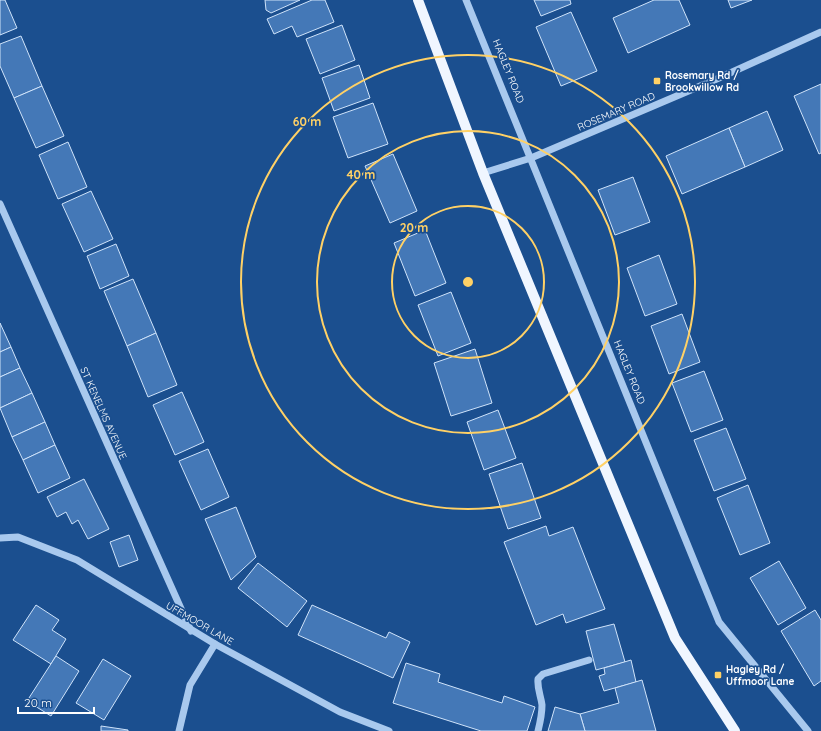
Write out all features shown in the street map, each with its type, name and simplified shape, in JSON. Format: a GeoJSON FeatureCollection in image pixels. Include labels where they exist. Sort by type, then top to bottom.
{"type":"FeatureCollection","features":[{"type":"Feature","properties":{"kind":"main road"},"geometry":{"type":"LineString","coordinates":[[418,0],[483,173],[675,638],[735,731]]}},
{"type":"Feature","properties":{"kind":"street","name":"HAGLEY ROAD"},"geometry":{"type":"LineString","coordinates":[[466,0],[719,622],[808,731]]}},
{"type":"Feature","properties":{"kind":"street","name":"ROSEMARY ROAD"},"geometry":{"type":"LineString","coordinates":[[483,173],[531,158],[719,78],[821,32]]}},
{"type":"Feature","properties":{"kind":"street","name":"ST KENELMS AVENUE"},"geometry":{"type":"LineString","coordinates":[[0,204],[191,631]]}},
{"type":"Feature","properties":{"kind":"street","name":"UFFMOOR LANE"},"geometry":{"type":"LineString","coordinates":[[0,538],[18,537],[77,560],[191,631],[340,712],[389,731]]}},
{"type":"Feature","properties":{"kind":"street"},"geometry":{"type":"LineString","coordinates":[[179,731],[190,685],[215,644]]}},
{"type":"Feature","properties":{"kind":"street"},"geometry":{"type":"LineString","coordinates":[[538,731],[542,704],[538,694],[538,679],[543,674],[589,660]]}},
{"type":"Feature","properties":{"kind":"building"},"geometry":{"type":"Polygon","coordinates":[[[0,0],[5,0],[17,28],[0,35],[0,0]]]}},
{"type":"Feature","properties":{"kind":"building"},"geometry":{"type":"Polygon","coordinates":[[[265,0],[300,0],[271,13],[266,10],[265,0]]]}},
{"type":"Feature","properties":{"kind":"building"},"geometry":{"type":"Polygon","coordinates":[[[312,0],[325,0],[334,22],[297,37],[292,26],[274,34],[267,19],[312,0]]]}},
{"type":"Feature","properties":{"kind":"building"},"geometry":{"type":"Polygon","coordinates":[[[534,0],[570,0],[571,4],[541,16],[534,0]]]}},
{"type":"Feature","properties":{"kind":"building"},"geometry":{"type":"Polygon","coordinates":[[[654,0],[679,0],[690,25],[628,53],[613,18],[654,0]]]}},
{"type":"Feature","properties":{"kind":"building"},"geometry":{"type":"Polygon","coordinates":[[[728,0],[752,0],[731,8],[728,0]]]}},
{"type":"Feature","properties":{"kind":"building"},"geometry":{"type":"Polygon","coordinates":[[[571,12],[597,71],[561,86],[536,27],[571,12]]]}},
{"type":"Feature","properties":{"kind":"building"},"geometry":{"type":"Polygon","coordinates":[[[342,25],[355,60],[320,74],[306,39],[342,25]]]}},
{"type":"Feature","properties":{"kind":"building"},"geometry":{"type":"Polygon","coordinates":[[[21,36],[42,86],[14,98],[0,66],[0,44],[21,36]]]}},
{"type":"Feature","properties":{"kind":"building"},"geometry":{"type":"Polygon","coordinates":[[[359,65],[370,98],[334,111],[322,78],[359,65]]]}},
{"type":"Feature","properties":{"kind":"building"},"geometry":{"type":"Polygon","coordinates":[[[821,84],[821,153],[819,154],[794,96],[821,84]]]}},
{"type":"Feature","properties":{"kind":"building"},"geometry":{"type":"Polygon","coordinates":[[[42,86],[64,136],[36,148],[14,98],[42,86]]]}},
{"type":"Feature","properties":{"kind":"building"},"geometry":{"type":"Polygon","coordinates":[[[373,103],[388,144],[348,158],[333,117],[373,103]]]}},
{"type":"Feature","properties":{"kind":"building"},"geometry":{"type":"Polygon","coordinates":[[[767,111],[783,150],[745,167],[729,128],[767,111]]]}},
{"type":"Feature","properties":{"kind":"building"},"geometry":{"type":"Polygon","coordinates":[[[729,128],[745,167],[682,194],[666,156],[729,128]]]}},
{"type":"Feature","properties":{"kind":"building"},"geometry":{"type":"Polygon","coordinates":[[[68,142],[87,187],[58,199],[39,155],[68,142]]]}},
{"type":"Feature","properties":{"kind":"building"},"geometry":{"type":"Polygon","coordinates":[[[393,154],[417,211],[390,223],[365,166],[393,154]]]}},
{"type":"Feature","properties":{"kind":"building"},"geometry":{"type":"Polygon","coordinates":[[[633,177],[650,222],[615,235],[598,190],[633,177]]]}},
{"type":"Feature","properties":{"kind":"building"},"geometry":{"type":"Polygon","coordinates":[[[91,191],[113,239],[84,252],[62,204],[91,191]]]}},
{"type":"Feature","properties":{"kind":"building"},"geometry":{"type":"Polygon","coordinates":[[[425,230],[446,283],[415,296],[394,243],[425,230]]]}},
{"type":"Feature","properties":{"kind":"building"},"geometry":{"type":"Polygon","coordinates":[[[116,244],[129,276],[100,289],[87,256],[116,244]]]}},
{"type":"Feature","properties":{"kind":"building"},"geometry":{"type":"Polygon","coordinates":[[[659,255],[677,304],[645,316],[627,268],[659,255]]]}},
{"type":"Feature","properties":{"kind":"building"},"geometry":{"type":"Polygon","coordinates":[[[133,279],[156,333],[127,346],[104,291],[133,279]]]}},
{"type":"Feature","properties":{"kind":"building"},"geometry":{"type":"Polygon","coordinates":[[[451,292],[471,343],[438,356],[418,305],[451,292]]]}},
{"type":"Feature","properties":{"kind":"building"},"geometry":{"type":"Polygon","coordinates":[[[682,314],[700,362],[669,374],[651,326],[682,314]]]}},
{"type":"Feature","properties":{"kind":"building"},"geometry":{"type":"Polygon","coordinates":[[[0,323],[11,347],[0,352],[0,323]]]}},
{"type":"Feature","properties":{"kind":"building"},"geometry":{"type":"Polygon","coordinates":[[[156,333],[177,385],[148,397],[127,346],[156,333]]]}},
{"type":"Feature","properties":{"kind":"building"},"geometry":{"type":"Polygon","coordinates":[[[11,347],[20,368],[0,377],[0,352],[11,347]]]}},
{"type":"Feature","properties":{"kind":"building"},"geometry":{"type":"Polygon","coordinates":[[[475,349],[492,403],[451,416],[434,363],[475,349]]]}},
{"type":"Feature","properties":{"kind":"building"},"geometry":{"type":"Polygon","coordinates":[[[20,368],[32,393],[0,408],[0,377],[20,368]]]}},
{"type":"Feature","properties":{"kind":"building"},"geometry":{"type":"Polygon","coordinates":[[[704,371],[723,420],[691,432],[672,383],[704,371]]]}},
{"type":"Feature","properties":{"kind":"building"},"geometry":{"type":"Polygon","coordinates":[[[182,392],[204,442],[175,455],[153,405],[182,392]]]}},
{"type":"Feature","properties":{"kind":"building"},"geometry":{"type":"Polygon","coordinates":[[[32,393],[45,422],[12,437],[0,408],[32,393]]]}},
{"type":"Feature","properties":{"kind":"building"},"geometry":{"type":"Polygon","coordinates":[[[498,410],[516,458],[484,470],[467,422],[498,410]]]}},
{"type":"Feature","properties":{"kind":"building"},"geometry":{"type":"Polygon","coordinates":[[[45,422],[55,445],[23,460],[12,437],[45,422]]]}},
{"type":"Feature","properties":{"kind":"building"},"geometry":{"type":"Polygon","coordinates":[[[726,428],[746,479],[714,491],[694,440],[726,428]]]}},
{"type":"Feature","properties":{"kind":"building"},"geometry":{"type":"Polygon","coordinates":[[[55,445],[70,478],[38,493],[23,460],[55,445]]]}},
{"type":"Feature","properties":{"kind":"building"},"geometry":{"type":"Polygon","coordinates":[[[208,449],[229,497],[201,510],[179,461],[208,449]]]}},
{"type":"Feature","properties":{"kind":"building"},"geometry":{"type":"Polygon","coordinates":[[[522,463],[541,518],[508,529],[489,474],[522,463]]]}},
{"type":"Feature","properties":{"kind":"building"},"geometry":{"type":"Polygon","coordinates":[[[84,479],[109,529],[88,539],[78,520],[72,524],[66,512],[57,517],[47,497],[84,479]]]}},
{"type":"Feature","properties":{"kind":"building"},"geometry":{"type":"Polygon","coordinates":[[[748,485],[770,543],[740,555],[717,498],[748,485]]]}},
{"type":"Feature","properties":{"kind":"building"},"geometry":{"type":"Polygon","coordinates":[[[236,507],[256,557],[231,580],[205,519],[236,507]]]}},
{"type":"Feature","properties":{"kind":"building"},"geometry":{"type":"Polygon","coordinates":[[[546,526],[549,536],[573,527],[605,609],[566,623],[563,614],[536,625],[504,542],[546,526]]]}},
{"type":"Feature","properties":{"kind":"building"},"geometry":{"type":"Polygon","coordinates":[[[129,535],[138,560],[119,567],[110,542],[129,535]]]}},
{"type":"Feature","properties":{"kind":"building"},"geometry":{"type":"Polygon","coordinates":[[[779,561],[806,608],[778,625],[750,578],[779,561]]]}},
{"type":"Feature","properties":{"kind":"building"},"geometry":{"type":"Polygon","coordinates":[[[258,563],[307,601],[287,627],[238,588],[258,563]]]}},
{"type":"Feature","properties":{"kind":"building"},"geometry":{"type":"Polygon","coordinates":[[[36,605],[59,620],[52,630],[66,639],[51,664],[13,640],[36,605]]]}},
{"type":"Feature","properties":{"kind":"building"},"geometry":{"type":"Polygon","coordinates":[[[312,605],[386,638],[389,632],[410,642],[393,678],[298,635],[312,605]]]}},
{"type":"Feature","properties":{"kind":"building"},"geometry":{"type":"Polygon","coordinates":[[[815,610],[821,620],[821,681],[814,686],[781,631],[815,610]]]}},
{"type":"Feature","properties":{"kind":"building"},"geometry":{"type":"Polygon","coordinates":[[[614,624],[625,662],[596,670],[586,631],[614,624]]]}},
{"type":"Feature","properties":{"kind":"building"},"geometry":{"type":"Polygon","coordinates":[[[56,656],[79,671],[51,716],[27,701],[56,656]]]}},
{"type":"Feature","properties":{"kind":"building"},"geometry":{"type":"Polygon","coordinates":[[[103,659],[131,676],[104,720],[76,703],[103,659]]]}},
{"type":"Feature","properties":{"kind":"building"},"geometry":{"type":"Polygon","coordinates":[[[631,660],[636,682],[604,691],[599,676],[605,674],[604,668],[631,660]]]}},
{"type":"Feature","properties":{"kind":"building"},"geometry":{"type":"Polygon","coordinates":[[[406,663],[440,674],[438,682],[502,703],[504,696],[535,707],[527,731],[481,731],[393,703],[406,663]]]}},
{"type":"Feature","properties":{"kind":"building"},"geometry":{"type":"Polygon","coordinates":[[[642,680],[656,731],[585,731],[580,714],[619,703],[615,688],[642,680]]]}},
{"type":"Feature","properties":{"kind":"building"},"geometry":{"type":"Polygon","coordinates":[[[555,707],[580,714],[585,731],[548,731],[555,707]]]}},
{"type":"Feature","properties":{"kind":"building"},"geometry":{"type":"Polygon","coordinates":[[[101,726],[128,730],[128,731],[101,731],[101,726]]]}},
{"type":"Feature","properties":{"kind":"place","name":"Rosemary Rd / Brookwillow Rd"},"geometry":{"type":"Point","coordinates":[657,81]}},
{"type":"Feature","properties":{"kind":"place","name":"Hagley Rd / Uffmoor Lane"},"geometry":{"type":"Point","coordinates":[718,675]}}]}
